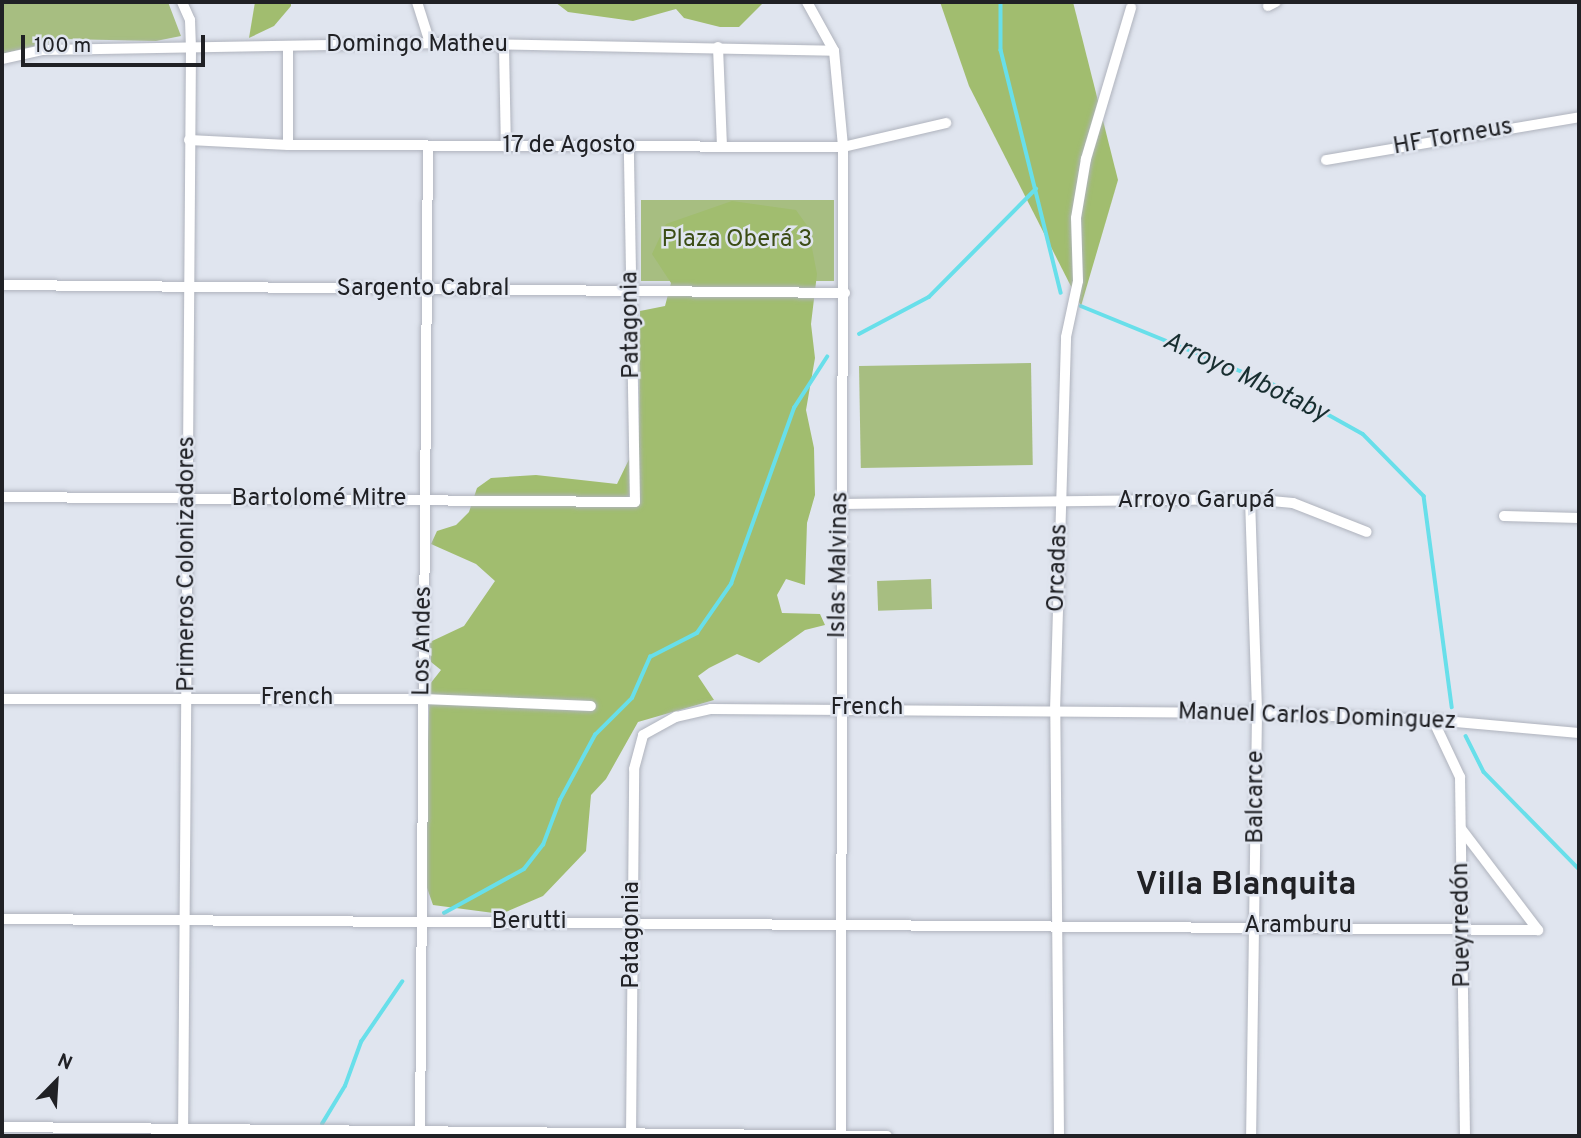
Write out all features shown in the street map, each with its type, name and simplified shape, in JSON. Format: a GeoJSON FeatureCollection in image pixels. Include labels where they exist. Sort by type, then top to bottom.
{"type":"FeatureCollection","features":[{"type":"Feature","properties":{"kind":"street","name":"Primeros Colonizadores"},"geometry":{"type":"LineString","coordinates":[[182,2],[190,20],[191,48],[183,1128]]}},
{"type":"Feature","properties":{"kind":"street"},"geometry":{"type":"LineString","coordinates":[[417,2],[430,43]]}},
{"type":"Feature","properties":{"kind":"street","name":"Islas Malvinas"},"geometry":{"type":"LineString","coordinates":[[807,2],[834,51],[843,147],[845,293],[839,709],[843,925],[841,1136]]}},
{"type":"Feature","properties":{"kind":"street","name":"Orcadas"},"geometry":{"type":"LineString","coordinates":[[1059,1136],[1055,711],[1066,337],[1078,282],[1076,218],[1086,159],[1131,8]]}},
{"type":"Feature","properties":{"kind":"street","name":"Domingo Matheu"},"geometry":{"type":"LineString","coordinates":[[2,59],[43,50],[430,43],[504,47],[718,47],[834,51]]}},
{"type":"Feature","properties":{"kind":"street"},"geometry":{"type":"LineString","coordinates":[[288,46],[288,145]]}},
{"type":"Feature","properties":{"kind":"street"},"geometry":{"type":"LineString","coordinates":[[504,47],[506,147]]}},
{"type":"Feature","properties":{"kind":"street"},"geometry":{"type":"LineString","coordinates":[[718,47],[722,147]]}},
{"type":"Feature","properties":{"kind":"street","name":"HF Torneus"},"geometry":{"type":"LineString","coordinates":[[1326,160],[1579,117]]}},
{"type":"Feature","properties":{"kind":"street","name":"17 de Agosto"},"geometry":{"type":"LineString","coordinates":[[189,140],[288,145],[843,147],[946,123]]}},
{"type":"Feature","properties":{"kind":"street","name":"Los Andes"},"geometry":{"type":"LineString","coordinates":[[420,1134],[428,146]]}},
{"type":"Feature","properties":{"kind":"street","name":"Patagonia"},"geometry":{"type":"LineString","coordinates":[[629,148],[635,502]]}},
{"type":"Feature","properties":{"kind":"street","name":"Sargento Cabral"},"geometry":{"type":"LineString","coordinates":[[2,285],[845,293]]}},
{"type":"Feature","properties":{"kind":"street","name":"Bartolomé Mitre"},"geometry":{"type":"LineString","coordinates":[[2,498],[635,502]]}},
{"type":"Feature","properties":{"kind":"street","name":"Arroyo Garupá"},"geometry":{"type":"LineString","coordinates":[[1061,501],[1250,499],[1293,503],[1367,532]]}},
{"type":"Feature","properties":{"kind":"street","name":"Balcarce"},"geometry":{"type":"LineString","coordinates":[[1250,499],[1257,713],[1251,1136]]}},
{"type":"Feature","properties":{"kind":"street"},"geometry":{"type":"LineString","coordinates":[[840,504],[1061,501]]}},
{"type":"Feature","properties":{"kind":"street"},"geometry":{"type":"LineString","coordinates":[[1504,516],[1579,518]]}},
{"type":"Feature","properties":{"kind":"street","name":"French"},"geometry":{"type":"LineString","coordinates":[[2,699],[423,699],[591,706]]}},
{"type":"Feature","properties":{"kind":"street","name":"French"},"geometry":{"type":"LineString","coordinates":[[643,735],[677,717],[711,709],[1055,711]]}},
{"type":"Feature","properties":{"kind":"street","name":"Manuel Carlos Dominguez"},"geometry":{"type":"LineString","coordinates":[[1055,711],[1257,713],[1433,720],[1579,733]]}},
{"type":"Feature","properties":{"kind":"street","name":"Pueyrredón"},"geometry":{"type":"LineString","coordinates":[[1433,720],[1460,777],[1465,1136]]}},
{"type":"Feature","properties":{"kind":"street","name":"Patagonia"},"geometry":{"type":"LineString","coordinates":[[631,1135],[634,769],[643,735]]}},
{"type":"Feature","properties":{"kind":"street","name":"Aramburu"},"geometry":{"type":"LineString","coordinates":[[1057,926],[1464,926],[1538,930],[1462,830]]}},
{"type":"Feature","properties":{"kind":"street","name":"Berutti"},"geometry":{"type":"LineString","coordinates":[[2,919],[1057,926]]}},
{"type":"Feature","properties":{"kind":"street"},"geometry":{"type":"LineString","coordinates":[[2,1127],[420,1134],[887,1136]]}},
{"type":"Feature","properties":{"kind":"green space"},"geometry":{"type":"Polygon","coordinates":[[[2,2],[168,2],[181,36],[156,41],[62,39],[2,54],[2,2]]]}},
{"type":"Feature","properties":{"kind":"green space"},"geometry":{"type":"Polygon","coordinates":[[[255,2],[291,2],[291,6],[274,26],[249,38],[255,2]]]}},
{"type":"Feature","properties":{"kind":"green space"},"geometry":{"type":"Polygon","coordinates":[[[555,2],[764,2],[739,27],[720,27],[684,18],[676,9],[633,21],[568,12],[555,2]]]}},
{"type":"Feature","properties":{"kind":"green space"},"geometry":{"type":"Polygon","coordinates":[[[940,2],[1073,2],[1118,180],[1081,306],[969,86],[940,2]]]}},
{"type":"Feature","properties":{"kind":"green space","name":"Plaza Oberá 3"},"geometry":{"type":"Polygon","coordinates":[[[641,200],[834,200],[834,281],[641,281],[641,200]]]}},
{"type":"Feature","properties":{"kind":"green space"},"geometry":{"type":"Polygon","coordinates":[[[732,201],[796,210],[808,227],[817,274],[811,324],[815,358],[806,410],[814,448],[815,495],[807,523],[805,585],[786,579],[777,595],[782,613],[820,614],[825,625],[805,630],[759,663],[737,654],[709,668],[698,676],[714,700],[638,722],[606,779],[591,795],[586,851],[543,896],[501,914],[433,905],[425,882],[428,742],[430,684],[441,670],[431,662],[430,642],[464,626],[495,581],[476,564],[431,544],[437,531],[456,525],[469,512],[477,488],[491,478],[536,475],[617,484],[639,439],[640,311],[665,306],[671,283],[652,254],[666,224],[732,201]]]}},
{"type":"Feature","properties":{"kind":"green space"},"geometry":{"type":"Polygon","coordinates":[[[1031,363],[1033,465],[861,468],[859,366],[1031,363]]]}},
{"type":"Feature","properties":{"kind":"green space"},"geometry":{"type":"Polygon","coordinates":[[[931,579],[932,609],[878,611],[877,581],[931,579]]]}},
{"type":"Feature","properties":{"kind":"waterway","name":"Arroyo Mbotaby"},"geometry":{"type":"LineString","coordinates":[[1001,2],[1001,50],[1061,293]]}},
{"type":"Feature","properties":{"kind":"waterway"},"geometry":{"type":"LineString","coordinates":[[859,334],[929,297],[1036,189]]}},
{"type":"Feature","properties":{"kind":"waterway","name":"Arroyo Mbotaby"},"geometry":{"type":"LineString","coordinates":[[1081,306],[1277,386],[1363,434],[1424,496],[1452,707]]}},
{"type":"Feature","properties":{"kind":"waterway"},"geometry":{"type":"LineString","coordinates":[[444,913],[524,869],[543,845],[560,800],[595,735],[632,698],[650,657],[697,633],[731,584],[794,408],[827,357]]}},
{"type":"Feature","properties":{"kind":"waterway","name":"Arroyo Mbotaby"},"geometry":{"type":"LineString","coordinates":[[1466,736],[1484,772],[1579,869]]}},
{"type":"Feature","properties":{"kind":"waterway"},"geometry":{"type":"LineString","coordinates":[[322,1124],[345,1086],[361,1042],[402,982]]}},
{"type":"Feature","properties":{"kind":"district","name":"Villa Blanquita"},"geometry":{"type":"Point","coordinates":[1246,886]}}]}
